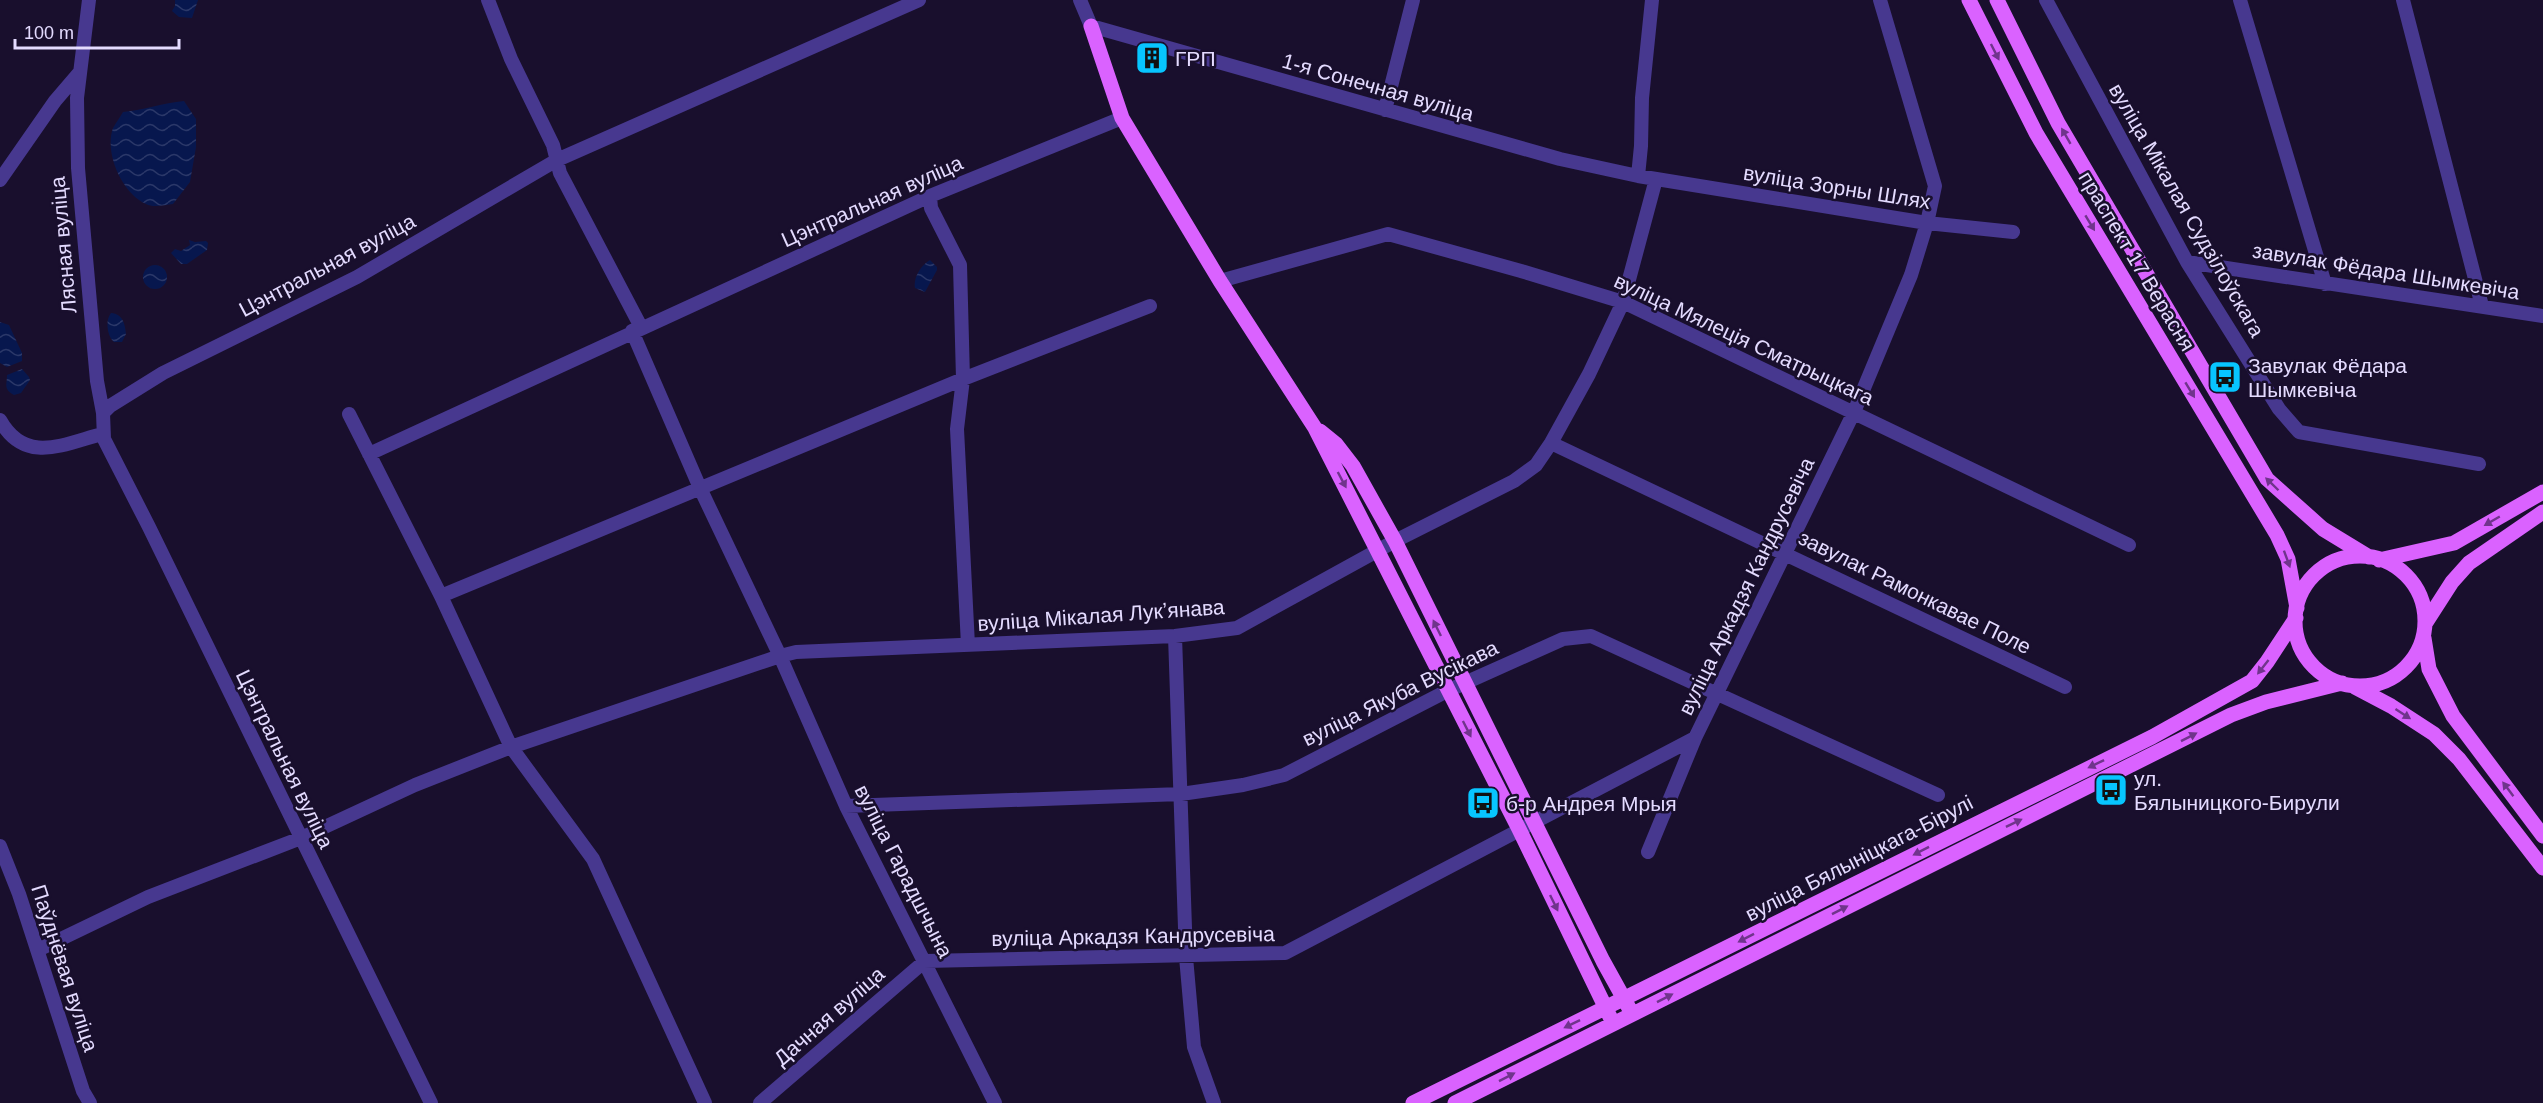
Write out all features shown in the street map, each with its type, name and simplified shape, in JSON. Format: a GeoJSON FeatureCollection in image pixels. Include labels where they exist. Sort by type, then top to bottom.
{"type":"FeatureCollection","features":[{"type":"Feature","properties":{"kind":"main road","name":"праспект 17 Верасня"},"geometry":{"type":"LineString","coordinates":[[1969,0],[2036,133],[2277,535],[2288,560],[2296,613]]}},
{"type":"Feature","properties":{"kind":"main road","name":"праспект 17 Верасня"},"geometry":{"type":"LineString","coordinates":[[1997,0],[2058,123],[2267,480],[2323,530],[2374,558]]}},
{"type":"Feature","properties":{"kind":"main road"},"geometry":{"type":"LineString","coordinates":[[1091,26],[1122,118],[1220,281],[1315,428],[1519,829],[1613,1023]]}},
{"type":"Feature","properties":{"kind":"main road"},"geometry":{"type":"LineString","coordinates":[[1315,428],[1336,444],[1353,466],[1395,541],[1603,961],[1633,1014]]}},
{"type":"Feature","properties":{"kind":"main road"},"geometry":{"type":"LineString","coordinates":[[2543,492],[2454,543],[2374,558],[2347,558],[2328,566],[2305,588],[2296,613],[2298,639],[2308,659],[2323,674],[2391,706],[2434,735],[2459,759],[2543,868]]}},
{"type":"Feature","properties":{"kind":"main road"},"geometry":{"type":"LineString","coordinates":[[2347,684],[2374,685],[2394,677],[2416,655],[2425,630],[2452,582],[2469,563],[2543,512]]}},
{"type":"Feature","properties":{"kind":"main road"},"geometry":{"type":"LineString","coordinates":[[2374,558],[2398,569],[2413,584],[2423,603],[2429,669],[2453,716],[2543,836]]}},
{"type":"Feature","properties":{"kind":"main road","name":"вуліца Бялыніцкага-Бірулі"},"geometry":{"type":"LineString","coordinates":[[1413,1103],[2162,732],[2252,681],[2267,662],[2296,613]]}},
{"type":"Feature","properties":{"kind":"main road","name":"вуліца Бялыніцкага-Бірулі"},"geometry":{"type":"LineString","coordinates":[[1455,1103],[2231,715],[2266,702],[2347,684]]}},
{"type":"Feature","properties":{"kind":"street","name":"Лясная вуліца"},"geometry":{"type":"LineString","coordinates":[[89,0],[79,73],[78,168],[96,381],[103,413]]}},
{"type":"Feature","properties":{"kind":"street"},"geometry":{"type":"LineString","coordinates":[[488,0],[511,58],[553,145],[560,173],[636,329],[700,488],[780,656]]}},
{"type":"Feature","properties":{"kind":"street","name":"Цэнтральная вуліца"},"geometry":{"type":"LineString","coordinates":[[431,1103],[102,434],[103,413],[110,406],[163,373],[357,277],[557,160],[919,0]]}},
{"type":"Feature","properties":{"kind":"street"},"geometry":{"type":"LineString","coordinates":[[1080,0],[1091,26]]}},
{"type":"Feature","properties":{"kind":"street"},"geometry":{"type":"LineString","coordinates":[[1385,110],[1413,0]]}},
{"type":"Feature","properties":{"kind":"street"},"geometry":{"type":"LineString","coordinates":[[1638,176],[1642,98],[1652,0]]}},
{"type":"Feature","properties":{"kind":"street"},"geometry":{"type":"LineString","coordinates":[[1880,0],[1935,186],[1927,223]]}},
{"type":"Feature","properties":{"kind":"street","name":"вуліца Мікалая Судзілоўскага"},"geometry":{"type":"LineString","coordinates":[[2046,0],[2187,261],[2279,409],[2299,432],[2479,464]]}},
{"type":"Feature","properties":{"kind":"street"},"geometry":{"type":"LineString","coordinates":[[2240,0],[2325,284]]}},
{"type":"Feature","properties":{"kind":"street"},"geometry":{"type":"LineString","coordinates":[[2403,0],[2482,306]]}},
{"type":"Feature","properties":{"kind":"street","name":"1-я Сонечная вуліца"},"geometry":{"type":"LineString","coordinates":[[1091,26],[1512,148],[1656,179]]}},
{"type":"Feature","properties":{"kind":"street"},"geometry":{"type":"LineString","coordinates":[[0,180],[55,101],[79,73]]}},
{"type":"Feature","properties":{"kind":"street","name":"Цэнтральная вуліца"},"geometry":{"type":"LineString","coordinates":[[369,454],[636,329],[930,196],[1122,118]]}},
{"type":"Feature","properties":{"kind":"street","name":"вуліца Зорны Шлях"},"geometry":{"type":"LineString","coordinates":[[1656,179],[1927,223],[2013,232]]}},
{"type":"Feature","properties":{"kind":"street","name":"вуліца Мікалая Лукʼянава"},"geometry":{"type":"LineString","coordinates":[[38,950],[148,897],[301,838],[415,785],[511,747],[780,656],[796,652],[1176,636],[1237,628],[1378,550],[1514,481],[1536,465],[1551,443],[1589,374],[1623,302],[1656,179]]}},
{"type":"Feature","properties":{"kind":"street"},"geometry":{"type":"LineString","coordinates":[[930,196],[932,208],[960,264],[963,379],[957,429],[968,645]]}},
{"type":"Feature","properties":{"kind":"street","name":"вуліца Аркадзя Кандрусевіча"},"geometry":{"type":"LineString","coordinates":[[925,961],[1285,953],[1695,738],[1854,412],[1911,274],[1927,223]]}},
{"type":"Feature","properties":{"kind":"street","name":"вуліца Мялеція Сматрыцкага"},"geometry":{"type":"LineString","coordinates":[[1220,281],[1388,234],[1623,302],[2129,545]]}},
{"type":"Feature","properties":{"kind":"street","name":"завулак Фёдара Шымкевіча"},"geometry":{"type":"LineString","coordinates":[[2187,261],[2325,284],[2543,315]]}},
{"type":"Feature","properties":{"kind":"street"},"geometry":{"type":"LineString","coordinates":[[441,596],[963,379],[1150,306]]}},
{"type":"Feature","properties":{"kind":"street"},"geometry":{"type":"LineString","coordinates":[[349,414],[441,596],[511,747],[593,859],[705,1103]]}},
{"type":"Feature","properties":{"kind":"street"},"geometry":{"type":"LineString","coordinates":[[0,420],[17,440],[39,448],[48,448],[102,434]]}},
{"type":"Feature","properties":{"kind":"street","name":"завулак Рамонкавае Поле"},"geometry":{"type":"LineString","coordinates":[[1551,443],[2065,687]]}},
{"type":"Feature","properties":{"kind":"street"},"geometry":{"type":"LineString","coordinates":[[1176,636],[1186,957],[1194,1047],[1214,1103]]}},
{"type":"Feature","properties":{"kind":"street","name":"вуліца Якуба Вусікава"},"geometry":{"type":"LineString","coordinates":[[846,806],[1181,794],[1243,785],[1284,775],[1447,691],[1563,639],[1591,636],[1938,795]]}},
{"type":"Feature","properties":{"kind":"street","name":"вуліца Гарадшчына"},"geometry":{"type":"LineString","coordinates":[[780,656],[846,806],[995,1103]]}},
{"type":"Feature","properties":{"kind":"street"},"geometry":{"type":"LineString","coordinates":[[1648,852],[1695,738]]}},
{"type":"Feature","properties":{"kind":"street","name":"Паўднёвая вуліца"},"geometry":{"type":"LineString","coordinates":[[0,846],[38,950],[83,1091],[90,1103]]}},
{"type":"Feature","properties":{"kind":"street","name":"Дачная вуліца"},"geometry":{"type":"LineString","coordinates":[[760,1103],[925,961]]}},
{"type":"Feature","properties":{"kind":"water"},"geometry":{"type":"Polygon","coordinates":[[[175,0],[198,0],[192,18],[179,17],[172,11],[175,0]]]}},
{"type":"Feature","properties":{"kind":"water"},"geometry":{"type":"Polygon","coordinates":[[[184,101],[196,119],[196,147],[190,182],[173,204],[149,205],[137,199],[129,191],[117,171],[111,149],[113,128],[123,112],[184,101]]]}},
{"type":"Feature","properties":{"kind":"water"},"geometry":{"type":"Polygon","coordinates":[[[189,240],[206,241],[207,250],[187,264],[181,264],[171,253],[175,249],[181,251],[190,245],[189,240]]]}},
{"type":"Feature","properties":{"kind":"water"},"geometry":{"type":"Polygon","coordinates":[[[930,260],[937,270],[925,292],[915,288],[915,280],[921,268],[930,260]]]}},
{"type":"Feature","properties":{"kind":"water"},"geometry":{"type":"Polygon","coordinates":[[[150,265],[160,265],[167,272],[167,282],[160,289],[150,289],[143,282],[143,272],[150,265]]]}},
{"type":"Feature","properties":{"kind":"water"},"geometry":{"type":"Polygon","coordinates":[[[111,313],[121,317],[124,323],[126,334],[122,342],[114,342],[108,332],[107,324],[111,313]]]}},
{"type":"Feature","properties":{"kind":"water"},"geometry":{"type":"Polygon","coordinates":[[[0,322],[9,325],[22,353],[22,361],[7,367],[0,363],[0,322]]]}},
{"type":"Feature","properties":{"kind":"water"},"geometry":{"type":"Polygon","coordinates":[[[22,369],[30,380],[21,393],[14,395],[7,389],[7,375],[22,369]]]}},
{"type":"Feature","properties":{"kind":"place","name":"ГРП"},"geometry":{"type":"Point","coordinates":[1152,58]}},
{"type":"Feature","properties":{"kind":"place","name":"Завулак Фёдара Шымкевіча"},"geometry":{"type":"Point","coordinates":[2225,377]}},
{"type":"Feature","properties":{"kind":"place","name":"ул. Бялыницкого-Бирули"},"geometry":{"type":"Point","coordinates":[2111,790]}},
{"type":"Feature","properties":{"kind":"place","name":"б-р Андрея Мрыя"},"geometry":{"type":"Point","coordinates":[1483,803]}}]}
